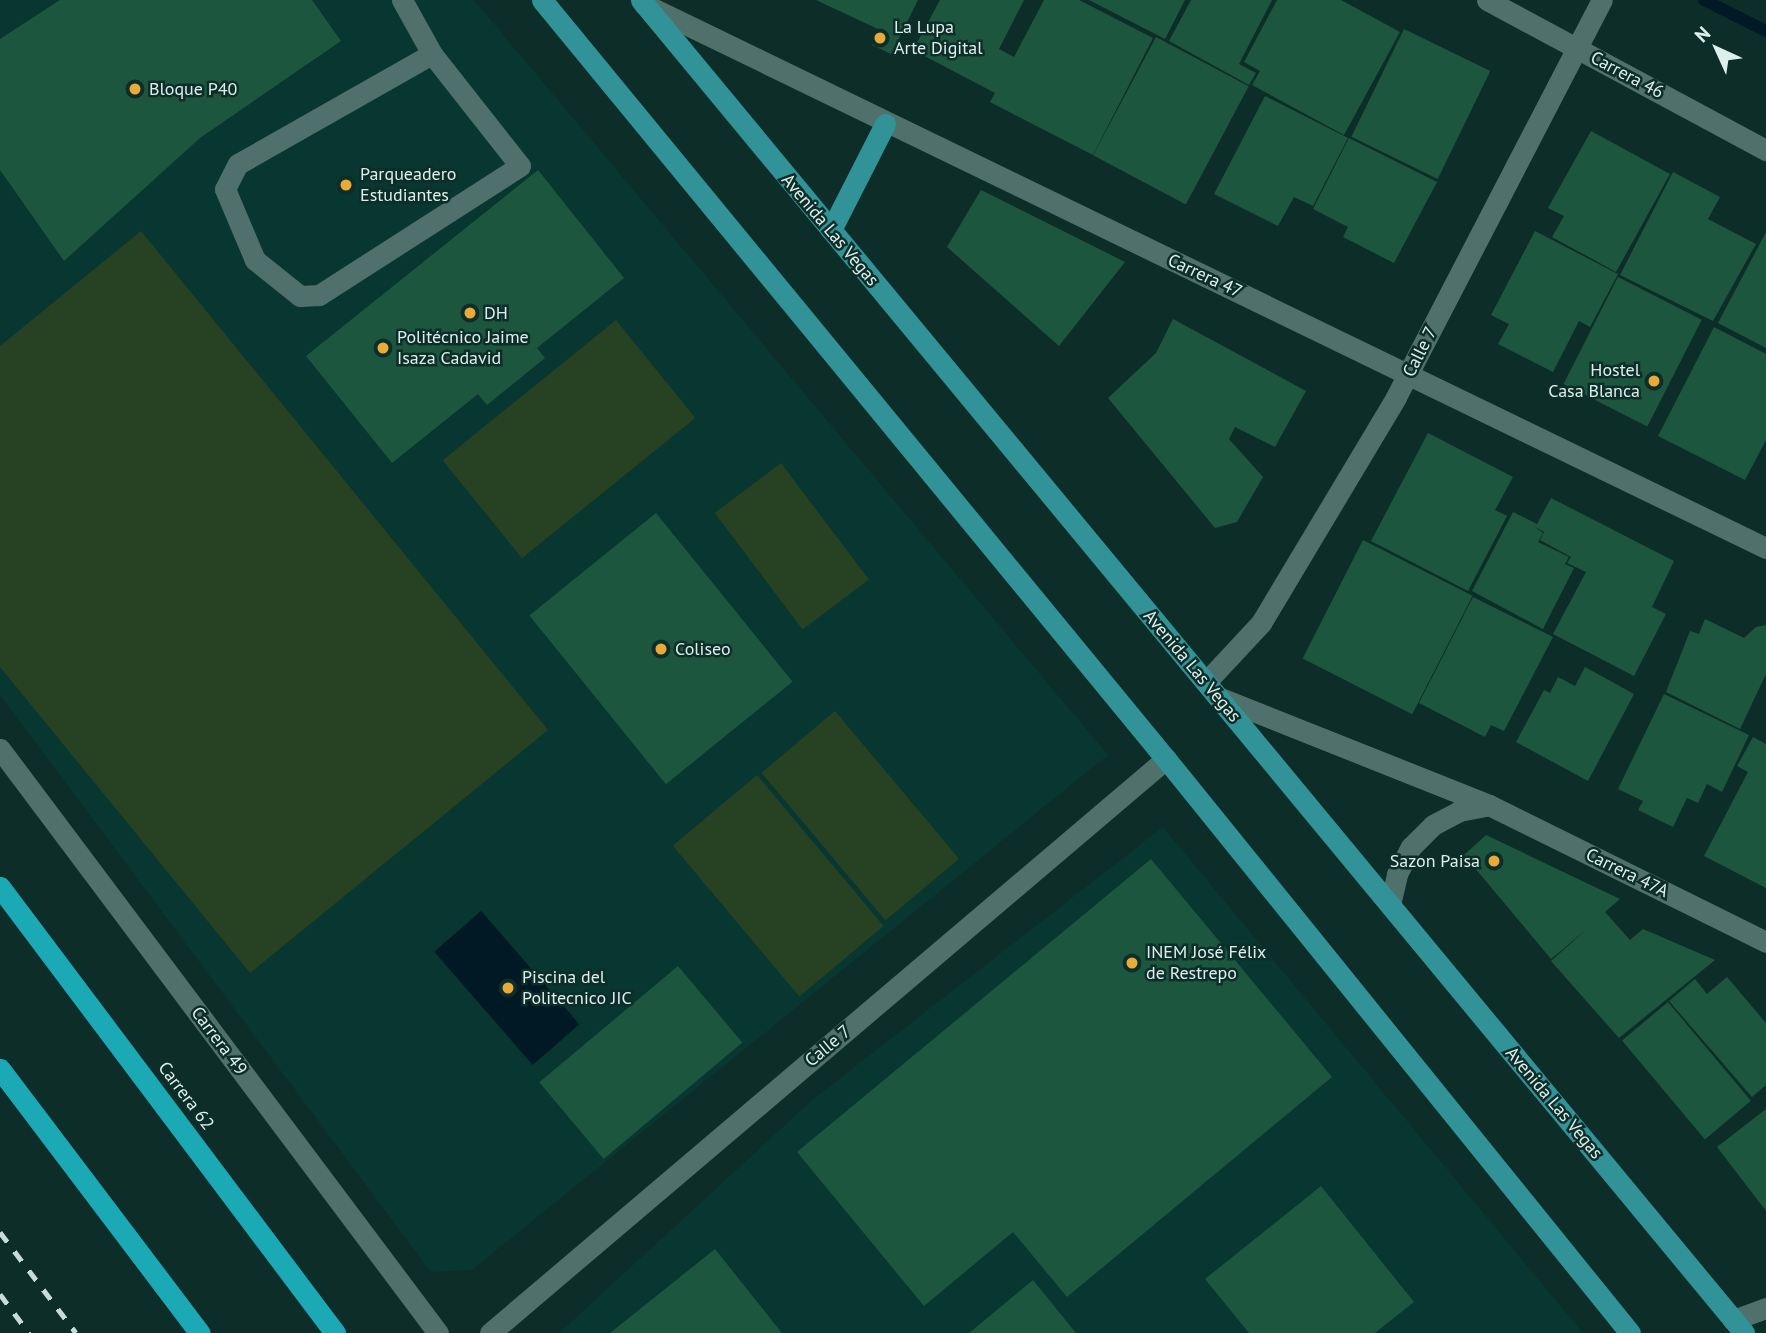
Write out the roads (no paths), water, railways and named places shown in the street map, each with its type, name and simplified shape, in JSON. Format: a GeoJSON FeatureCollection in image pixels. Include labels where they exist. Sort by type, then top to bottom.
{"type":"FeatureCollection","features":[{"type":"Feature","properties":{"kind":"highway","name":"Carrera 62"},"geometry":{"type":"LineString","coordinates":[[0,887],[335,1333]]}},
{"type":"Feature","properties":{"kind":"highway"},"geometry":{"type":"LineString","coordinates":[[0,1069],[200,1333]]}},
{"type":"Feature","properties":{"kind":"main road"},"geometry":{"type":"LineString","coordinates":[[542,0],[1166,759],[1630,1333]]}},
{"type":"Feature","properties":{"kind":"main road","name":"Avenida Las Vegas"},"geometry":{"type":"LineString","coordinates":[[642,2],[1739,1327]]}},
{"type":"Feature","properties":{"kind":"main road"},"geometry":{"type":"LineString","coordinates":[[831,230],[885,124]]}},
{"type":"Feature","properties":{"kind":"street"},"geometry":{"type":"LineString","coordinates":[[402,0],[432,54],[520,166],[319,295],[300,296],[255,260],[225,189],[238,164],[432,54]]}},
{"type":"Feature","properties":{"kind":"street","name":"Carrera 46"},"geometry":{"type":"LineString","coordinates":[[1487,0],[1766,150]]}},
{"type":"Feature","properties":{"kind":"street","name":"Calle 7"},"geometry":{"type":"LineString","coordinates":[[1212,690],[1261,623],[1409,373],[1602,0]]}},
{"type":"Feature","properties":{"kind":"street","name":"Carrera 47"},"geometry":{"type":"LineString","coordinates":[[642,2],[885,124],[1409,373],[1766,548]]}},
{"type":"Feature","properties":{"kind":"street","name":"Carrera 47A"},"geometry":{"type":"LineString","coordinates":[[1212,690],[1489,805],[1766,942]]}},
{"type":"Feature","properties":{"kind":"street","name":"Carrera 49"},"geometry":{"type":"LineString","coordinates":[[0,749],[438,1333]]}},
{"type":"Feature","properties":{"kind":"street","name":"Calle 7"},"geometry":{"type":"LineString","coordinates":[[490,1333],[1166,759]]}},
{"type":"Feature","properties":{"kind":"street"},"geometry":{"type":"LineString","coordinates":[[1390,905],[1397,874],[1411,847],[1433,825],[1459,811],[1489,805]]}},
{"type":"Feature","properties":{"kind":"street"},"geometry":{"type":"LineString","coordinates":[[1739,1327],[1766,1308]]}},
{"type":"Feature","properties":{"kind":"water","name":"Piscina del Politecnico JIC"},"geometry":{"type":"Polygon","coordinates":[[[481,911],[579,1024],[533,1065],[434,952],[481,911]]]}},
{"type":"Feature","properties":{"kind":"waterway"},"geometry":{"type":"LineString","coordinates":[[1704,0],[1766,31]]}},
{"type":"Feature","properties":{"kind":"railway"},"geometry":{"type":"LineString","coordinates":[[0,1232],[76,1333]]}},
{"type":"Feature","properties":{"kind":"railway"},"geometry":{"type":"LineString","coordinates":[[0,1294],[29,1333]]}},
{"type":"Feature","properties":{"kind":"place","name":"La Lupa Arte Digital"},"geometry":{"type":"Point","coordinates":[880,38]}},
{"type":"Feature","properties":{"kind":"place","name":"Bloque P40"},"geometry":{"type":"Point","coordinates":[135,89]}},
{"type":"Feature","properties":{"kind":"place","name":"Parqueadero Estudiantes"},"geometry":{"type":"Point","coordinates":[346,185]}},
{"type":"Feature","properties":{"kind":"place","name":"DH"},"geometry":{"type":"Point","coordinates":[470,313]}},
{"type":"Feature","properties":{"kind":"place","name":"Politécnico Jaime Isaza Cadavid"},"geometry":{"type":"Point","coordinates":[383,348]}},
{"type":"Feature","properties":{"kind":"place","name":"Hostel Casa Blanca"},"geometry":{"type":"Point","coordinates":[1654,381]}},
{"type":"Feature","properties":{"kind":"place","name":"Coliseo"},"geometry":{"type":"Point","coordinates":[661,649]}},
{"type":"Feature","properties":{"kind":"place","name":"Sazon Paisa"},"geometry":{"type":"Point","coordinates":[1494,861]}},
{"type":"Feature","properties":{"kind":"place","name":"INEM José Félix de Restrepo"},"geometry":{"type":"Point","coordinates":[1132,963]}},
{"type":"Feature","properties":{"kind":"place","name":"Piscina del Politecnico JIC"},"geometry":{"type":"Point","coordinates":[508,988]}}]}
